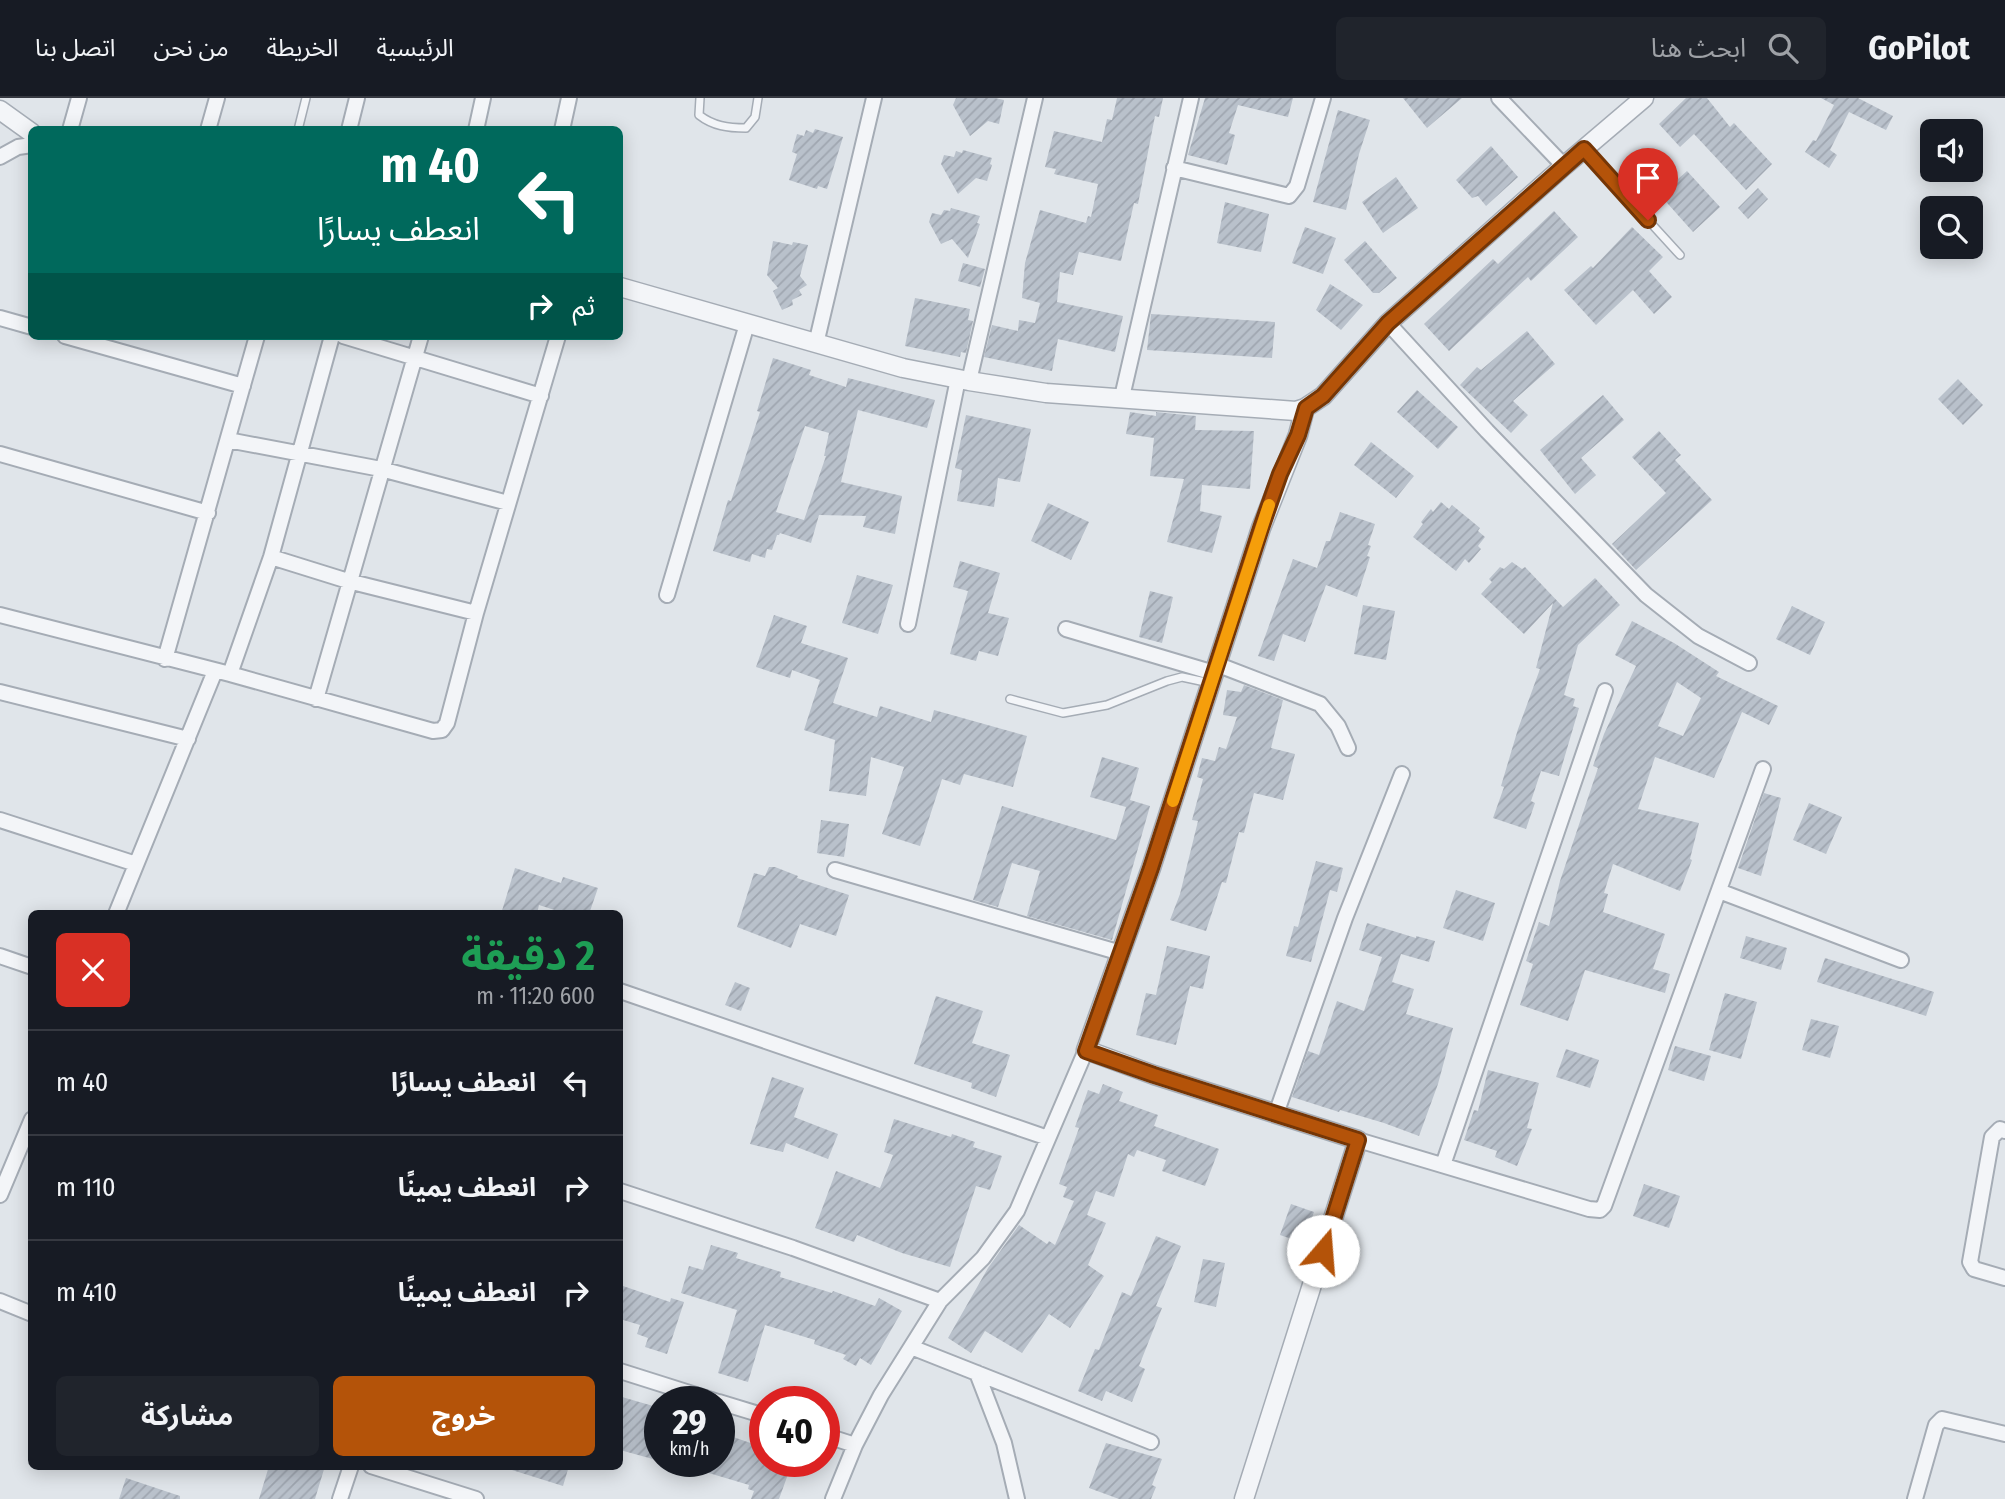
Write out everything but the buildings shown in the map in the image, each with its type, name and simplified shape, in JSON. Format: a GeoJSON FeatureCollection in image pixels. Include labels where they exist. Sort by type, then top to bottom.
{"type":"FeatureCollection","features":[{"type":"Feature","properties":{"kind":"street"},"geometry":{"type":"LineString","coordinates":[[71,126],[79,98]]}},
{"type":"Feature","properties":{"kind":"street"},"geometry":{"type":"LineString","coordinates":[[209,126],[218,98]]}},
{"type":"Feature","properties":{"kind":"street"},"geometry":{"type":"LineString","coordinates":[[350,126],[357,98]]}},
{"type":"Feature","properties":{"kind":"street"},"geometry":{"type":"LineString","coordinates":[[477,126],[483,98]]}},
{"type":"Feature","properties":{"kind":"street"},"geometry":{"type":"LineString","coordinates":[[563,126],[569,98]]}},
{"type":"Feature","properties":{"kind":"street"},"geometry":{"type":"LineString","coordinates":[[816,344],[874,98]]}},
{"type":"Feature","properties":{"kind":"street"},"geometry":{"type":"LineString","coordinates":[[908,624],[964,380],[1035,98]]}},
{"type":"Feature","properties":{"kind":"street"},"geometry":{"type":"LineString","coordinates":[[1122,397],[1191,98]]}},
{"type":"Feature","properties":{"kind":"street"},"geometry":{"type":"LineString","coordinates":[[1174,168],[1289,196],[1297,186],[1323,98]]}},
{"type":"Feature","properties":{"kind":"street"},"geometry":{"type":"LineString","coordinates":[[1499,98],[1564,166]]}},
{"type":"Feature","properties":{"kind":"street"},"geometry":{"type":"LineString","coordinates":[[623,287],[903,368],[964,380],[1046,393],[1285,411],[1306,408],[1323,396],[1388,323],[1644,98]]}},
{"type":"Feature","properties":{"kind":"street"},"geometry":{"type":"LineString","coordinates":[[2,106],[28,129]]}},
{"type":"Feature","properties":{"kind":"street"},"geometry":{"type":"LineString","coordinates":[[0,157],[18,147],[28,146]]}},
{"type":"Feature","properties":{"kind":"street"},"geometry":{"type":"LineString","coordinates":[[0,318],[28,326]]}},
{"type":"Feature","properties":{"kind":"street"},"geometry":{"type":"LineString","coordinates":[[1388,323],[1488,432],[1646,595],[1698,636],[1749,663]]}},
{"type":"Feature","properties":{"kind":"street"},"geometry":{"type":"LineString","coordinates":[[667,595],[747,324]]}},
{"type":"Feature","properties":{"kind":"street"},"geometry":{"type":"LineString","coordinates":[[79,340],[243,386]]}},
{"type":"Feature","properties":{"kind":"street"},"geometry":{"type":"LineString","coordinates":[[165,659],[256,340]]}},
{"type":"Feature","properties":{"kind":"street"},"geometry":{"type":"LineString","coordinates":[[230,674],[271,557],[331,340]]}},
{"type":"Feature","properties":{"kind":"street"},"geometry":{"type":"LineString","coordinates":[[358,340],[541,396]]}},
{"type":"Feature","properties":{"kind":"street"},"geometry":{"type":"LineString","coordinates":[[316,699],[420,340]]}},
{"type":"Feature","properties":{"kind":"street"},"geometry":{"type":"LineString","coordinates":[[0,615],[230,674],[433,731],[442,730],[447,723],[476,614],[557,340]]}},
{"type":"Feature","properties":{"kind":"street"},"geometry":{"type":"LineString","coordinates":[[833,1499],[855,1445],[881,1395],[940,1301],[983,1258],[1017,1211],[1086,1051],[1151,868],[1261,528],[1306,408]]}},
{"type":"Feature","properties":{"kind":"street"},"geometry":{"type":"LineString","coordinates":[[228,440],[381,469],[508,503]]}},
{"type":"Feature","properties":{"kind":"street"},"geometry":{"type":"LineString","coordinates":[[0,454],[208,513]]}},
{"type":"Feature","properties":{"kind":"street"},"geometry":{"type":"LineString","coordinates":[[271,557],[348,582],[476,614]]}},
{"type":"Feature","properties":{"kind":"street"},"geometry":{"type":"LineString","coordinates":[[1066,629],[1320,704],[1338,726],[1348,748]]}},
{"type":"Feature","properties":{"kind":"street"},"geometry":{"type":"LineString","coordinates":[[118,910],[215,671]]}},
{"type":"Feature","properties":{"kind":"street"},"geometry":{"type":"LineString","coordinates":[[1443,1165],[1605,691]]}},
{"type":"Feature","properties":{"kind":"street"},"geometry":{"type":"LineString","coordinates":[[0,692],[188,739]]}},
{"type":"Feature","properties":{"kind":"street"},"geometry":{"type":"LineString","coordinates":[[1086,1051],[1358,1140],[1600,1210],[1604,1206],[1763,769]]}},
{"type":"Feature","properties":{"kind":"street"},"geometry":{"type":"LineString","coordinates":[[1276,1114],[1345,918],[1402,774]]}},
{"type":"Feature","properties":{"kind":"street"},"geometry":{"type":"LineString","coordinates":[[0,820],[136,864]]}},
{"type":"Feature","properties":{"kind":"street"},"geometry":{"type":"LineString","coordinates":[[835,870],[1121,953]]}},
{"type":"Feature","properties":{"kind":"street"},"geometry":{"type":"LineString","coordinates":[[1719,891],[1901,960]]}},
{"type":"Feature","properties":{"kind":"street"},"geometry":{"type":"LineString","coordinates":[[0,956],[28,966]]}},
{"type":"Feature","properties":{"kind":"street"},"geometry":{"type":"LineString","coordinates":[[623,992],[1048,1138]]}},
{"type":"Feature","properties":{"kind":"street"},"geometry":{"type":"LineString","coordinates":[[0,1195],[28,1128]]}},
{"type":"Feature","properties":{"kind":"street"},"geometry":{"type":"LineString","coordinates":[[2005,1131],[2000,1129],[1992,1137],[1970,1262],[1974,1269],[2005,1278]]}},
{"type":"Feature","properties":{"kind":"street"},"geometry":{"type":"LineString","coordinates":[[1244,1499],[1358,1140]]}},
{"type":"Feature","properties":{"kind":"street"},"geometry":{"type":"LineString","coordinates":[[623,1192],[793,1248],[940,1301]]}},
{"type":"Feature","properties":{"kind":"street"},"geometry":{"type":"LineString","coordinates":[[0,1301],[28,1312]]}},
{"type":"Feature","properties":{"kind":"street"},"geometry":{"type":"LineString","coordinates":[[912,1346],[1151,1442]]}},
{"type":"Feature","properties":{"kind":"street"},"geometry":{"type":"LineString","coordinates":[[623,1372],[668,1386]]}},
{"type":"Feature","properties":{"kind":"street"},"geometry":{"type":"LineString","coordinates":[[977,1373],[1004,1443],[1017,1499]]}},
{"type":"Feature","properties":{"kind":"street"},"geometry":{"type":"LineString","coordinates":[[1915,1499],[1936,1425],[1942,1419],[2005,1434]]}},
{"type":"Feature","properties":{"kind":"street"},"geometry":{"type":"LineString","coordinates":[[840,1440],[855,1445]]}},
{"type":"Feature","properties":{"kind":"street"},"geometry":{"type":"LineString","coordinates":[[340,1499],[350,1470]]}},
{"type":"Feature","properties":{"kind":"street"},"geometry":{"type":"LineString","coordinates":[[384,1470],[476,1499]]}},
{"type":"Feature","properties":{"kind":"lane"},"geometry":{"type":"LineString","coordinates":[[299,126],[306,98]]}},
{"type":"Feature","properties":{"kind":"lane"},"geometry":{"type":"LineString","coordinates":[[700,98],[699,115],[709,123],[731,128],[746,128],[755,117],[758,98]]}},
{"type":"Feature","properties":{"kind":"lane"},"geometry":{"type":"LineString","coordinates":[[1584,149],[1680,255]]}},
{"type":"Feature","properties":{"kind":"lane"},"geometry":{"type":"LineString","coordinates":[[1010,699],[1063,713],[1107,705],[1182,677],[1214,674]]}},
{"type":"Feature","properties":{"kind":"slow traffic"},"geometry":{"type":"LineString","coordinates":[[1173,801],[1269,505]]}},
{"type":"Feature","properties":{"kind":"route"},"geometry":{"type":"LineString","coordinates":[[1323,1251],[1358,1140],[1086,1051],[1151,868],[1238,595],[1306,408],[1323,396],[1388,323],[1584,149],[1648,220]]}}]}
